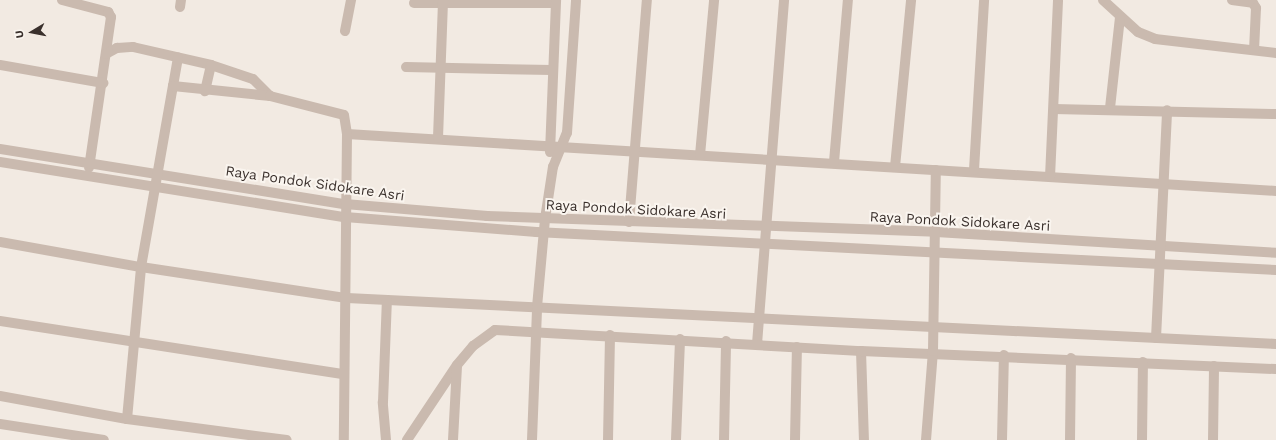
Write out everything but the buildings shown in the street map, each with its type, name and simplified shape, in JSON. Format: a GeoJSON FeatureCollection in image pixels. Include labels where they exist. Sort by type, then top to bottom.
{"type":"FeatureCollection","features":[{"type":"Feature","properties":{"kind":"street"},"geometry":{"type":"LineString","coordinates":[[62,0],[108,12],[103,83],[87,175]]}},
{"type":"Feature","properties":{"kind":"street"},"geometry":{"type":"LineString","coordinates":[[345,31],[351,0]]}},
{"type":"Feature","properties":{"kind":"street"},"geometry":{"type":"LineString","coordinates":[[552,167],[567,133],[576,0]]}},
{"type":"Feature","properties":{"kind":"street"},"geometry":{"type":"LineString","coordinates":[[629,222],[633,152],[647,0]]}},
{"type":"Feature","properties":{"kind":"street"},"geometry":{"type":"LineString","coordinates":[[700,155],[714,0]]}},
{"type":"Feature","properties":{"kind":"street"},"geometry":{"type":"LineString","coordinates":[[757,344],[766,244],[769,157],[784,0]]}},
{"type":"Feature","properties":{"kind":"street"},"geometry":{"type":"LineString","coordinates":[[834,162],[848,0]]}},
{"type":"Feature","properties":{"kind":"street"},"geometry":{"type":"LineString","coordinates":[[895,167],[910,0]]}},
{"type":"Feature","properties":{"kind":"street"},"geometry":{"type":"LineString","coordinates":[[974,170],[984,0]]}},
{"type":"Feature","properties":{"kind":"street"},"geometry":{"type":"LineString","coordinates":[[1050,177],[1058,0]]}},
{"type":"Feature","properties":{"kind":"street"},"geometry":{"type":"LineString","coordinates":[[1103,0],[1120,18],[1155,38],[1276,53]]}},
{"type":"Feature","properties":{"kind":"street"},"geometry":{"type":"LineString","coordinates":[[1232,0],[1253,3],[1256,8],[1254,50]]}},
{"type":"Feature","properties":{"kind":"street"},"geometry":{"type":"LineString","coordinates":[[438,138],[443,69],[443,1]]}},
{"type":"Feature","properties":{"kind":"street"},"geometry":{"type":"LineString","coordinates":[[414,3],[443,1],[556,2],[550,145],[552,167],[545,219],[540,232],[532,440]]}},
{"type":"Feature","properties":{"kind":"street"},"geometry":{"type":"LineString","coordinates":[[1110,108],[1120,18]]}},
{"type":"Feature","properties":{"kind":"street"},"geometry":{"type":"LineString","coordinates":[[106,54],[125,46],[211,65],[253,79],[270,96]]}},
{"type":"Feature","properties":{"kind":"street"},"geometry":{"type":"LineString","coordinates":[[127,419],[136,341],[141,267],[155,174],[178,57]]}},
{"type":"Feature","properties":{"kind":"street"},"geometry":{"type":"LineString","coordinates":[[0,65],[103,83]]}},
{"type":"Feature","properties":{"kind":"street"},"geometry":{"type":"LineString","coordinates":[[205,91],[211,65]]}},
{"type":"Feature","properties":{"kind":"street"},"geometry":{"type":"LineString","coordinates":[[406,67],[443,69],[552,70]]}},
{"type":"Feature","properties":{"kind":"street"},"geometry":{"type":"LineString","coordinates":[[173,86],[205,91],[270,96],[339,112],[346,122],[345,217],[347,298],[344,374],[344,440]]}},
{"type":"Feature","properties":{"kind":"street"},"geometry":{"type":"LineString","coordinates":[[1054,109],[1110,108],[1276,114]]}},
{"type":"Feature","properties":{"kind":"street"},"geometry":{"type":"LineString","coordinates":[[1156,338],[1160,245],[1165,184],[1167,110]]}},
{"type":"Feature","properties":{"kind":"street"},"geometry":{"type":"LineString","coordinates":[[347,134],[550,145],[633,152],[769,157],[936,170],[974,170],[1050,177],[1276,191]]}},
{"type":"Feature","properties":{"kind":"street","name":"Raya Pondok Sidokare Asri"},"geometry":{"type":"LineString","coordinates":[[0,149],[90,162],[155,174],[345,204],[545,219],[766,228],[936,232],[1276,253]]}},
{"type":"Feature","properties":{"kind":"street","name":"Raya Pondok Sidokare Asri"},"geometry":{"type":"LineString","coordinates":[[0,162],[345,217],[540,232],[1276,270]]}},
{"type":"Feature","properties":{"kind":"street"},"geometry":{"type":"LineString","coordinates":[[926,440],[933,352],[936,170]]}},
{"type":"Feature","properties":{"kind":"street"},"geometry":{"type":"LineString","coordinates":[[0,242],[141,267],[347,298],[1276,344]]}},
{"type":"Feature","properties":{"kind":"street"},"geometry":{"type":"LineString","coordinates":[[386,440],[383,402],[387,300]]}},
{"type":"Feature","properties":{"kind":"street"},"geometry":{"type":"LineString","coordinates":[[0,321],[344,374]]}},
{"type":"Feature","properties":{"kind":"street"},"geometry":{"type":"LineString","coordinates":[[407,440],[458,365],[473,346],[495,330],[680,338],[861,351],[1004,355],[1276,369]]}},
{"type":"Feature","properties":{"kind":"street"},"geometry":{"type":"LineString","coordinates":[[608,440],[610,335]]}},
{"type":"Feature","properties":{"kind":"street"},"geometry":{"type":"LineString","coordinates":[[676,440],[680,338]]}},
{"type":"Feature","properties":{"kind":"street"},"geometry":{"type":"LineString","coordinates":[[724,440],[726,341]]}},
{"type":"Feature","properties":{"kind":"street"},"geometry":{"type":"LineString","coordinates":[[795,440],[797,347]]}},
{"type":"Feature","properties":{"kind":"street"},"geometry":{"type":"LineString","coordinates":[[861,351],[864,440]]}},
{"type":"Feature","properties":{"kind":"street"},"geometry":{"type":"LineString","coordinates":[[1002,440],[1004,355]]}},
{"type":"Feature","properties":{"kind":"street"},"geometry":{"type":"LineString","coordinates":[[1070,440],[1071,358]]}},
{"type":"Feature","properties":{"kind":"street"},"geometry":{"type":"LineString","coordinates":[[1142,362],[1142,440]]}},
{"type":"Feature","properties":{"kind":"street"},"geometry":{"type":"LineString","coordinates":[[453,440],[458,365]]}},
{"type":"Feature","properties":{"kind":"street"},"geometry":{"type":"LineString","coordinates":[[1213,440],[1214,366]]}},
{"type":"Feature","properties":{"kind":"street"},"geometry":{"type":"LineString","coordinates":[[0,396],[127,419],[287,440]]}},
{"type":"Feature","properties":{"kind":"street"},"geometry":{"type":"LineString","coordinates":[[0,424],[69,437],[104,440]]}}]}
